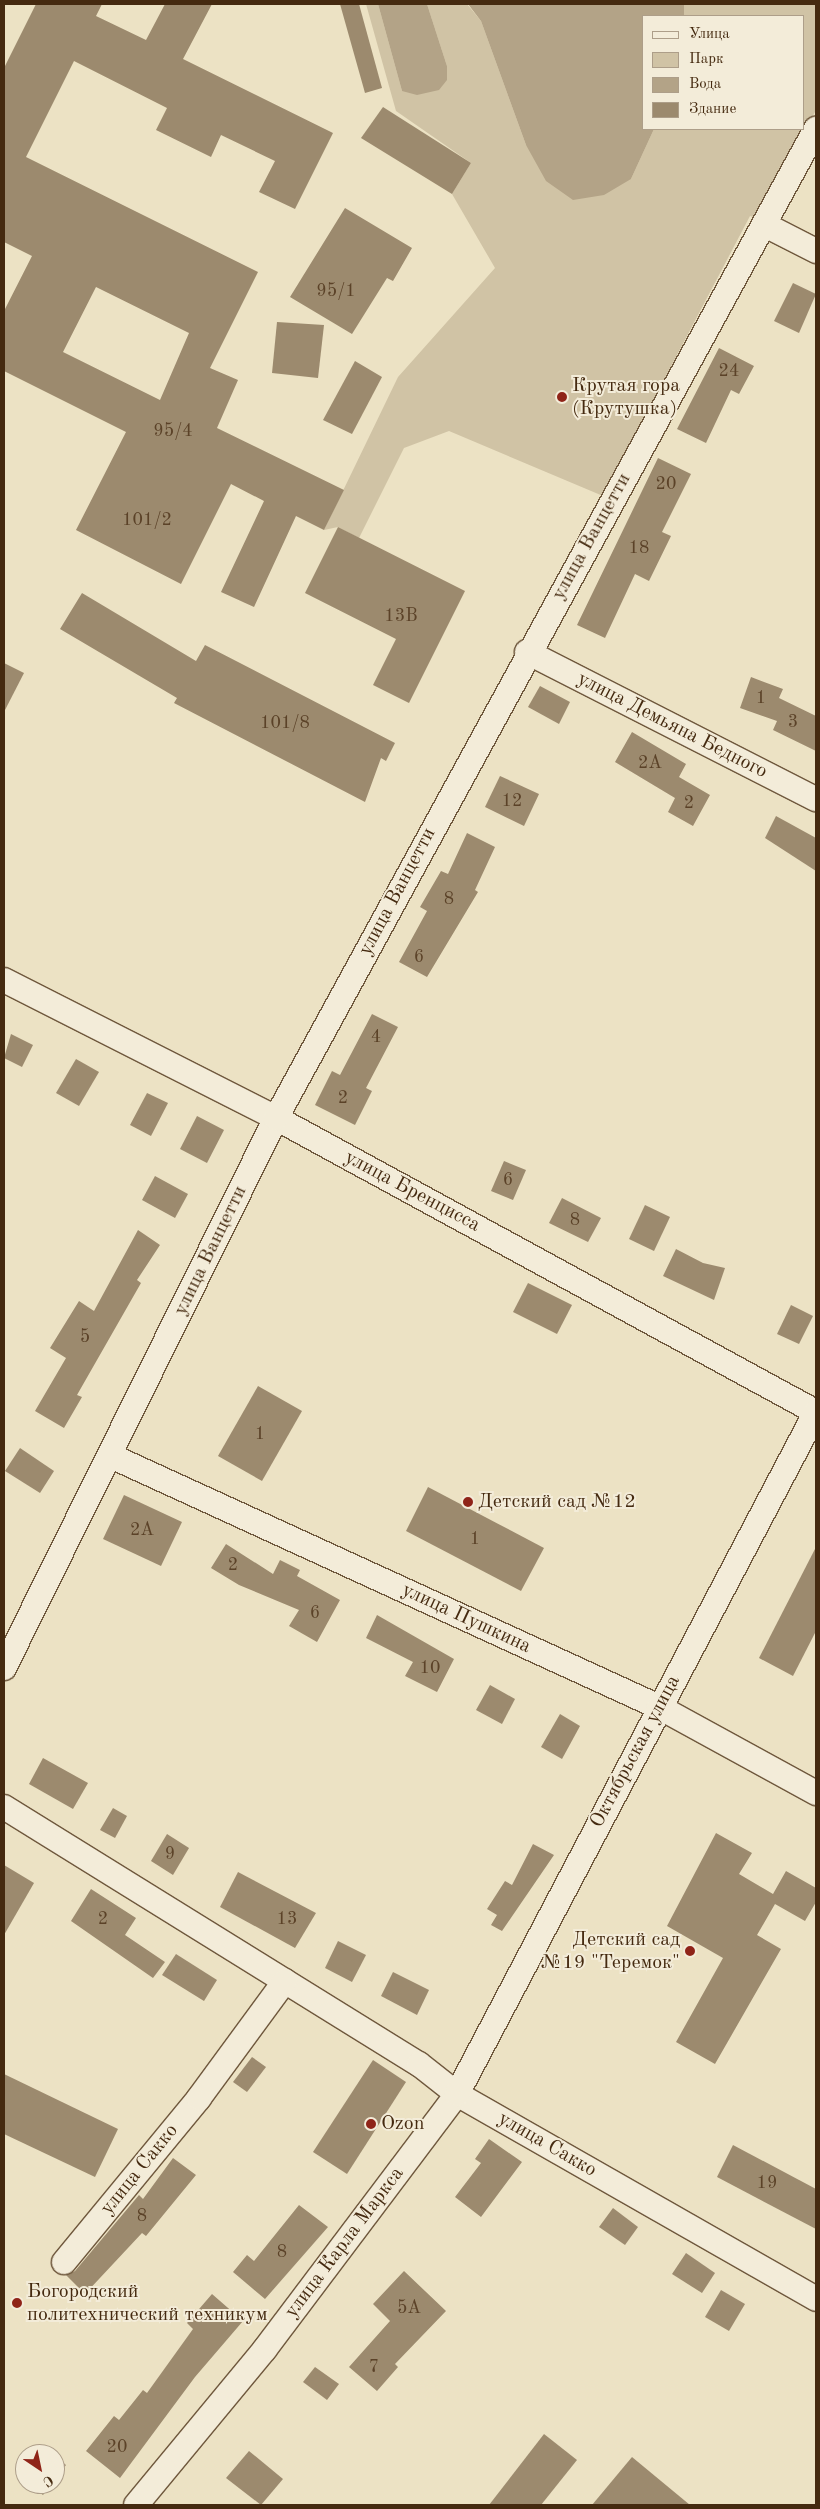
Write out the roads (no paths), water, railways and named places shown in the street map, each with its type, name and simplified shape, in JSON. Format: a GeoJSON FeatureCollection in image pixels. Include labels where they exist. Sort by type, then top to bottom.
{"type":"FeatureCollection","features":[{"type":"Feature","properties":{"kind":"street","name":"улица Ванцетти"},"geometry":{"type":"LineString","coordinates":[[4,1668],[111,1456],[276,1118],[527,652],[767,226],[816,129]]}},
{"type":"Feature","properties":{"kind":"street"},"geometry":{"type":"LineString","coordinates":[[767,226],[816,251]]}},
{"type":"Feature","properties":{"kind":"street","name":"улица Демьяна Бедного"},"geometry":{"type":"LineString","coordinates":[[527,652],[816,799]]}},
{"type":"Feature","properties":{"kind":"street","name":"улица Бренцисса"},"geometry":{"type":"LineString","coordinates":[[4,980],[276,1118],[816,1412]]}},
{"type":"Feature","properties":{"kind":"street","name":"Октябрьская улица"},"geometry":{"type":"LineString","coordinates":[[457,2094],[659,1707],[816,1412]]}},
{"type":"Feature","properties":{"kind":"street","name":"улица Пушкина"},"geometry":{"type":"LineString","coordinates":[[111,1456],[659,1707],[816,1793]]}},
{"type":"Feature","properties":{"kind":"street","name":"улица Сакко"},"geometry":{"type":"LineString","coordinates":[[4,1807],[419,2064],[457,2094],[816,2299]]}},
{"type":"Feature","properties":{"kind":"street","name":"улица Сакко"},"geometry":{"type":"LineString","coordinates":[[64,2262],[198,2098],[285,1981]]}},
{"type":"Feature","properties":{"kind":"street","name":"улица Карла Маркса"},"geometry":{"type":"LineString","coordinates":[[136,2505],[265,2349],[457,2094]]}},
{"type":"Feature","properties":{"kind":"water"},"geometry":{"type":"Polygon","coordinates":[[[378,4],[427,4],[447,66],[447,80],[439,90],[417,95],[402,91],[378,4]]]}},
{"type":"Feature","properties":{"kind":"water"},"geometry":{"type":"Polygon","coordinates":[[[468,4],[684,4],[684,15],[642,15],[642,130],[654,130],[631,179],[604,195],[573,200],[546,181],[526,145],[481,21],[468,4]]]}},
{"type":"Feature","properties":{"kind":"place","name":"Крутая гора (Крутушка)"},"geometry":{"type":"Point","coordinates":[562,397]}},
{"type":"Feature","properties":{"kind":"place","name":"Детский сад №12"},"geometry":{"type":"Point","coordinates":[468,1502]}},
{"type":"Feature","properties":{"kind":"place","name":"Детский сад №19 \"Теремок\""},"geometry":{"type":"Point","coordinates":[690,1951]}},
{"type":"Feature","properties":{"kind":"place","name":"Ozon"},"geometry":{"type":"Point","coordinates":[371,2124]}},
{"type":"Feature","properties":{"kind":"place","name":"Богородский политехнический техникум"},"geometry":{"type":"Point","coordinates":[17,2303]}}]}
